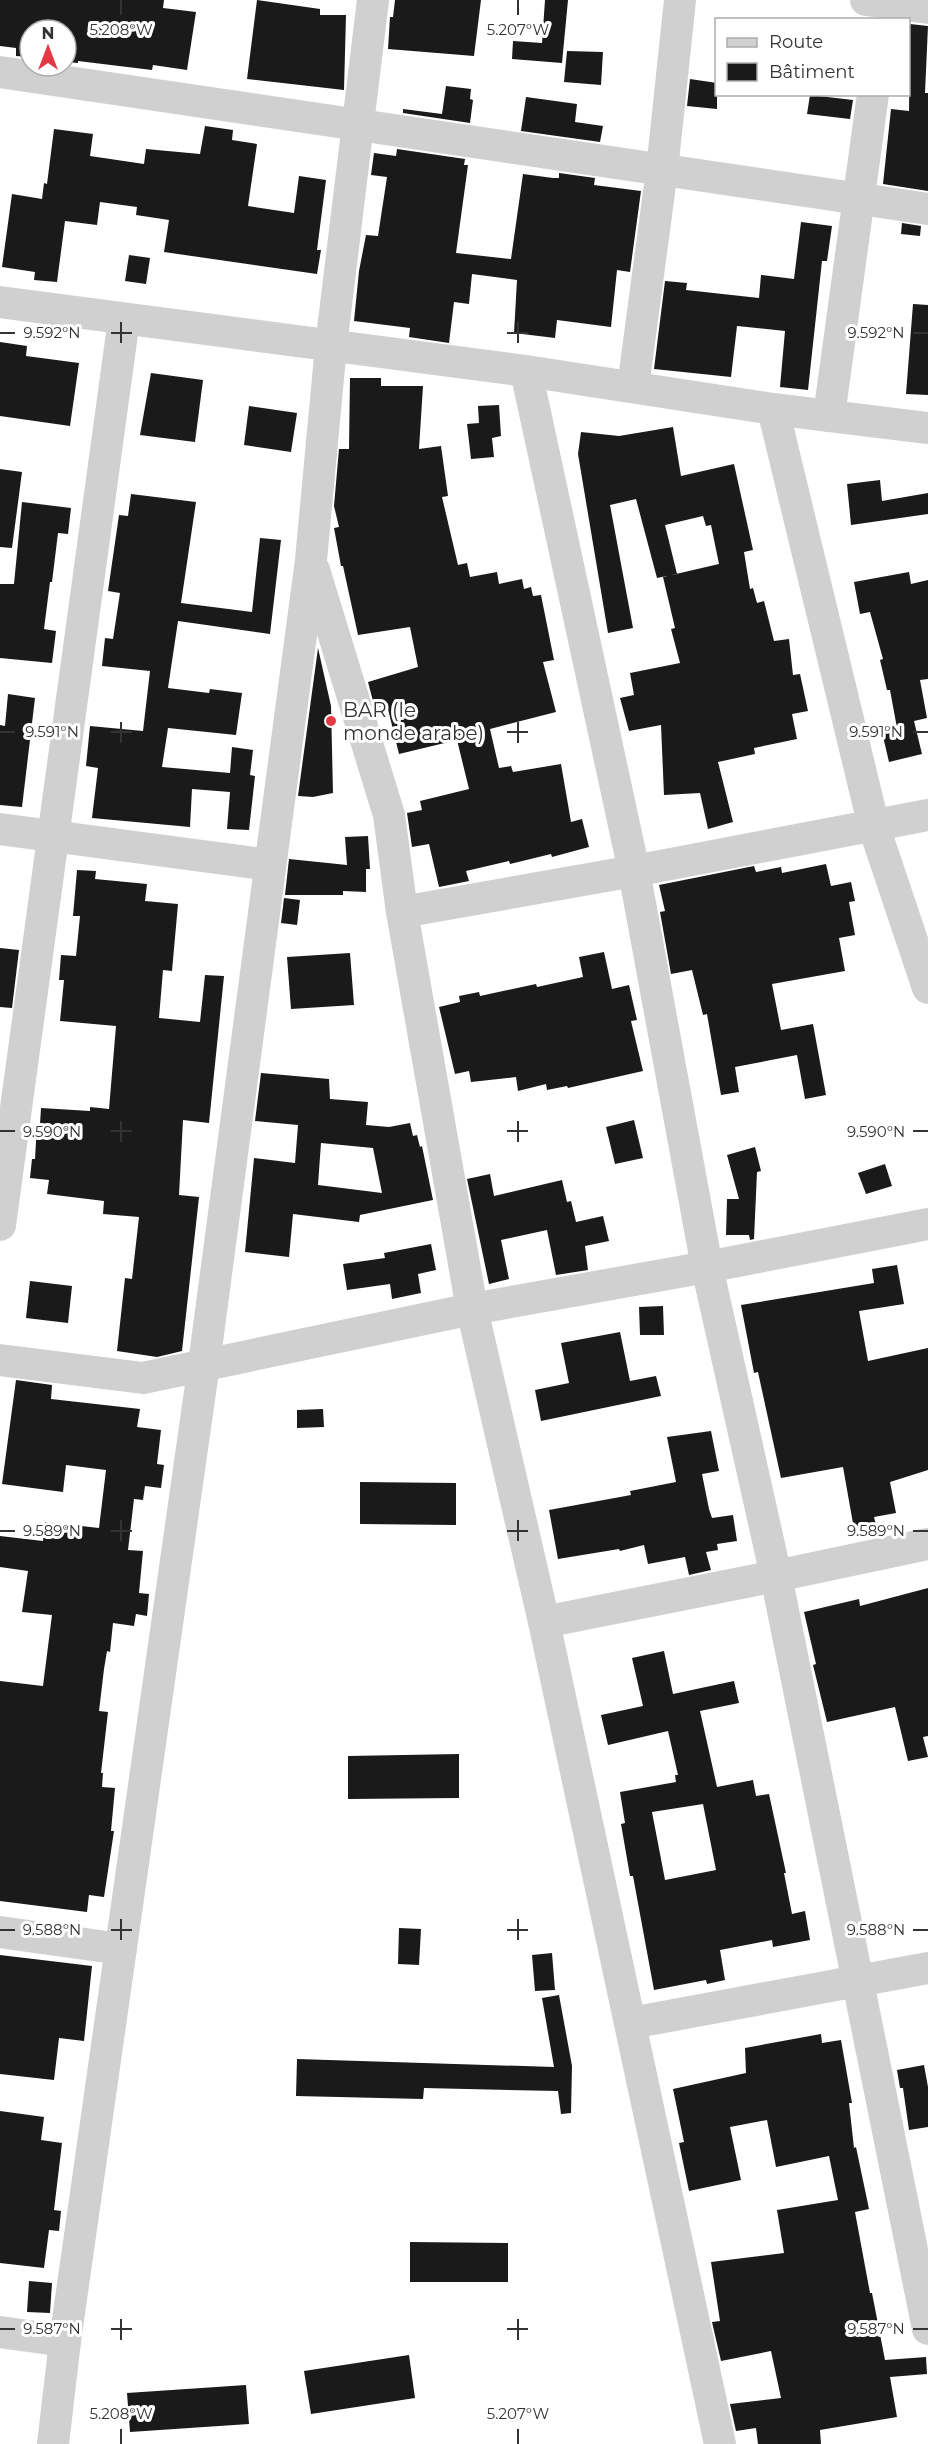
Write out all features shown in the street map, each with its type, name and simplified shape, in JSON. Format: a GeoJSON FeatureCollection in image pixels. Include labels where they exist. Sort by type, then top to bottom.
{"type":"FeatureCollection","features":[{"type":"Feature","properties":{"kind":"street"},"geometry":{"type":"LineString","coordinates":[[53,2444],[65,2341],[204,1364],[311,560],[331,345],[373,0]]}},
{"type":"Feature","properties":{"kind":"street"},"geometry":{"type":"LineString","coordinates":[[633,387],[662,170],[680,0]]}},
{"type":"Feature","properties":{"kind":"street"},"geometry":{"type":"LineString","coordinates":[[880,6],[928,8]]}},
{"type":"Feature","properties":{"kind":"street"},"geometry":{"type":"LineString","coordinates":[[0,72],[859,201],[928,209]]}},
{"type":"Feature","properties":{"kind":"street"},"geometry":{"type":"LineString","coordinates":[[829,416],[873,96]]}},
{"type":"Feature","properties":{"kind":"street"},"geometry":{"type":"LineString","coordinates":[[0,302],[526,371],[773,409],[928,428]]}},
{"type":"Feature","properties":{"kind":"street"},"geometry":{"type":"LineString","coordinates":[[0,1225],[124,319]]}},
{"type":"Feature","properties":{"kind":"street"},"geometry":{"type":"LineString","coordinates":[[526,371],[634,871],[707,1268],[776,1576],[928,2329]]}},
{"type":"Feature","properties":{"kind":"street"},"geometry":{"type":"LineString","coordinates":[[773,409],[874,827],[928,988]]}},
{"type":"Feature","properties":{"kind":"street"},"geometry":{"type":"LineString","coordinates":[[311,560],[388,815],[402,912],[472,1309],[544,1622],[720,2444]]}},
{"type":"Feature","properties":{"kind":"street"},"geometry":{"type":"LineString","coordinates":[[402,912],[874,827],[928,815]]}},
{"type":"Feature","properties":{"kind":"street"},"geometry":{"type":"LineString","coordinates":[[0,829],[270,865]]}},
{"type":"Feature","properties":{"kind":"street"},"geometry":{"type":"LineString","coordinates":[[0,1360],[143,1378],[472,1309],[707,1268],[928,1224]]}},
{"type":"Feature","properties":{"kind":"street"},"geometry":{"type":"LineString","coordinates":[[544,1622],[928,1544]]}},
{"type":"Feature","properties":{"kind":"street"},"geometry":{"type":"LineString","coordinates":[[0,1932],[121,1949]]}},
{"type":"Feature","properties":{"kind":"street"},"geometry":{"type":"LineString","coordinates":[[631,2023],[858,1983],[928,1968]]}},
{"type":"Feature","properties":{"kind":"street"},"geometry":{"type":"LineString","coordinates":[[0,2332],[65,2341]]}},
{"type":"Feature","properties":{"kind":"building"},"geometry":{"type":"Polygon","coordinates":[[[0,0],[164,0],[163,8],[196,12],[187,70],[153,65],[152,70],[78,61],[78,18],[18,18],[18,56],[16,56],[16,48],[0,46],[0,0]]]}},
{"type":"Feature","properties":{"kind":"building"},"geometry":{"type":"Polygon","coordinates":[[[257,0],[320,9],[320,15],[346,15],[344,90],[247,79],[257,0]]]}},
{"type":"Feature","properties":{"kind":"building"},"geometry":{"type":"Polygon","coordinates":[[[395,0],[481,0],[474,56],[388,49],[390,17],[393,17],[395,0]]]}},
{"type":"Feature","properties":{"kind":"building"},"geometry":{"type":"Polygon","coordinates":[[[545,0],[568,0],[562,63],[512,59],[513,41],[542,43],[545,0]]]}},
{"type":"Feature","properties":{"kind":"building"},"geometry":{"type":"Polygon","coordinates":[[[910,24],[928,26],[925,93],[928,93],[928,191],[883,184],[891,109],[909,111],[910,24]]]}},
{"type":"Feature","properties":{"kind":"building"},"geometry":{"type":"Polygon","coordinates":[[[567,51],[603,52],[601,85],[564,82],[567,51]]]}},
{"type":"Feature","properties":{"kind":"building"},"geometry":{"type":"Polygon","coordinates":[[[690,79],[715,83],[717,109],[687,106],[690,79]]]}},
{"type":"Feature","properties":{"kind":"building"},"geometry":{"type":"Polygon","coordinates":[[[446,86],[471,89],[470,99],[473,100],[470,123],[403,113],[403,109],[442,114],[446,86]]]}},
{"type":"Feature","properties":{"kind":"building"},"geometry":{"type":"Polygon","coordinates":[[[810,96],[853,100],[850,119],[807,114],[810,96]]]}},
{"type":"Feature","properties":{"kind":"building"},"geometry":{"type":"Polygon","coordinates":[[[526,97],[577,104],[575,122],[603,126],[600,142],[521,131],[526,97]]]}},
{"type":"Feature","properties":{"kind":"building"},"geometry":{"type":"Polygon","coordinates":[[[205,126],[233,130],[232,140],[257,144],[248,206],[294,213],[299,176],[326,180],[317,250],[321,250],[317,274],[164,252],[169,220],[136,215],[137,207],[100,202],[97,225],[65,221],[57,282],[34,280],[35,272],[2,267],[12,194],[42,199],[44,183],[47,184],[54,129],[93,134],[90,156],[144,164],[146,149],[200,154],[205,126]]]}},
{"type":"Feature","properties":{"kind":"building"},"geometry":{"type":"Polygon","coordinates":[[[397,149],[465,159],[464,165],[468,165],[456,253],[511,259],[523,174],[559,178],[559,173],[595,178],[594,185],[641,191],[630,272],[617,270],[611,327],[557,320],[555,338],[514,333],[517,280],[472,274],[469,304],[454,302],[449,343],[409,337],[410,328],[354,321],[359,271],[366,235],[378,236],[387,177],[371,175],[374,153],[396,156],[397,149]]]}},
{"type":"Feature","properties":{"kind":"building"},"geometry":{"type":"Polygon","coordinates":[[[801,222],[832,226],[827,261],[822,261],[808,390],[780,387],[785,331],[737,326],[731,377],[654,369],[665,281],[687,283],[686,290],[759,298],[761,275],[794,279],[801,222]]]}},
{"type":"Feature","properties":{"kind":"building"},"geometry":{"type":"Polygon","coordinates":[[[902,223],[921,226],[920,236],[901,234],[902,223]]]}},
{"type":"Feature","properties":{"kind":"building"},"geometry":{"type":"Polygon","coordinates":[[[129,255],[150,258],[146,284],[125,281],[129,255]]]}},
{"type":"Feature","properties":{"kind":"building"},"geometry":{"type":"Polygon","coordinates":[[[913,304],[928,305],[928,395],[906,394],[913,304]]]}},
{"type":"Feature","properties":{"kind":"building"},"geometry":{"type":"Polygon","coordinates":[[[0,342],[27,346],[26,356],[79,363],[70,426],[0,416],[0,342]]]}},
{"type":"Feature","properties":{"kind":"building"},"geometry":{"type":"Polygon","coordinates":[[[151,373],[203,380],[195,442],[140,435],[151,373]]]}},
{"type":"Feature","properties":{"kind":"building"},"geometry":{"type":"Polygon","coordinates":[[[350,378],[381,378],[381,386],[423,386],[419,449],[441,446],[448,496],[442,497],[458,565],[467,563],[470,577],[497,572],[499,584],[522,579],[524,589],[531,587],[533,596],[541,595],[554,660],[543,662],[556,712],[490,729],[499,768],[511,766],[513,772],[561,764],[571,822],[582,819],[589,847],[552,857],[551,854],[466,871],[469,881],[439,887],[429,844],[412,847],[407,813],[422,810],[420,801],[469,789],[457,740],[399,754],[387,705],[375,708],[374,705],[368,682],[418,667],[410,627],[358,635],[343,566],[341,566],[334,528],[339,527],[334,506],[339,449],[349,449],[350,378]]]}},
{"type":"Feature","properties":{"kind":"building"},"geometry":{"type":"Polygon","coordinates":[[[499,405],[501,436],[492,438],[494,457],[471,459],[467,424],[479,423],[478,406],[499,405]]]}},
{"type":"Feature","properties":{"kind":"building"},"geometry":{"type":"Polygon","coordinates":[[[249,406],[297,413],[291,452],[244,445],[249,406]]]}},
{"type":"Feature","properties":{"kind":"building"},"geometry":{"type":"Polygon","coordinates":[[[673,427],[681,476],[734,464],[753,550],[744,552],[750,589],[753,588],[757,603],[764,601],[774,641],[789,639],[793,675],[800,674],[808,711],[792,714],[797,739],[754,748],[755,754],[718,762],[733,822],[708,829],[700,793],[664,795],[661,725],[629,731],[620,698],[634,695],[630,673],[680,663],[671,629],[675,628],[663,577],[657,578],[636,499],[610,505],[633,628],[608,633],[578,454],[581,432],[619,436],[673,427]],[[703,516],[665,525],[677,574],[719,564],[711,525],[706,526],[703,516]]]}},
{"type":"Feature","properties":{"kind":"building"},"geometry":{"type":"Polygon","coordinates":[[[0,469],[22,472],[12,548],[0,547],[0,469]]]}},
{"type":"Feature","properties":{"kind":"building"},"geometry":{"type":"Polygon","coordinates":[[[880,480],[882,501],[928,493],[928,514],[851,525],[847,484],[880,480]]]}},
{"type":"Feature","properties":{"kind":"building"},"geometry":{"type":"Polygon","coordinates":[[[131,494],[196,502],[181,603],[252,612],[260,538],[281,540],[270,634],[178,621],[168,688],[209,693],[210,689],[242,693],[236,735],[168,728],[162,767],[230,773],[232,747],[253,750],[250,775],[255,776],[249,830],[227,829],[230,792],[192,789],[190,827],[92,818],[98,768],[86,766],[90,726],[143,731],[150,671],[102,666],[105,638],[113,639],[120,593],[108,591],[119,515],[128,516],[131,494]]]}},
{"type":"Feature","properties":{"kind":"building"},"geometry":{"type":"Polygon","coordinates":[[[22,502],[71,508],[68,534],[58,533],[44,629],[56,631],[52,663],[0,658],[0,584],[14,584],[22,502]]]}},
{"type":"Feature","properties":{"kind":"building"},"geometry":{"type":"Polygon","coordinates":[[[909,572],[911,584],[928,580],[928,679],[920,680],[927,718],[914,721],[922,754],[889,762],[882,732],[897,728],[890,690],[887,690],[880,660],[883,659],[870,612],[860,614],[854,582],[909,572]]]}},
{"type":"Feature","properties":{"kind":"building"},"geometry":{"type":"Polygon","coordinates":[[[318,648],[331,706],[333,793],[313,797],[298,796],[318,648]]]}},
{"type":"Feature","properties":{"kind":"building"},"geometry":{"type":"Polygon","coordinates":[[[8,694],[35,698],[22,807],[0,805],[0,725],[5,726],[8,694]]]}},
{"type":"Feature","properties":{"kind":"building"},"geometry":{"type":"Polygon","coordinates":[[[368,836],[370,869],[366,869],[366,892],[343,891],[343,895],[285,895],[289,859],[347,865],[345,837],[368,836]]]}},
{"type":"Feature","properties":{"kind":"building"},"geometry":{"type":"Polygon","coordinates":[[[826,864],[831,886],[851,882],[855,901],[849,902],[855,935],[839,938],[845,971],[772,984],[781,1030],[813,1024],[826,1095],[805,1099],[797,1055],[735,1067],[739,1092],[721,1095],[707,1014],[703,1015],[692,970],[671,974],[660,912],[665,911],[659,885],[754,866],[756,872],[781,867],[782,873],[826,864]]]}},
{"type":"Feature","properties":{"kind":"building"},"geometry":{"type":"Polygon","coordinates":[[[77,870],[96,871],[95,879],[147,884],[145,901],[178,904],[172,971],[163,970],[159,1018],[200,1022],[205,975],[224,976],[209,1123],[183,1120],[179,1195],[199,1197],[182,1351],[157,1357],[117,1351],[125,1278],[132,1279],[139,1217],[103,1214],[104,1201],[47,1194],[49,1180],[30,1178],[32,1159],[35,1159],[37,1124],[40,1124],[41,1108],[90,1111],[90,1107],[109,1109],[116,1026],[60,1021],[64,980],[59,980],[61,955],[76,956],[80,916],[73,916],[77,870]]]}},
{"type":"Feature","properties":{"kind":"building"},"geometry":{"type":"Polygon","coordinates":[[[284,898],[300,900],[297,925],[281,923],[284,898]]]}},
{"type":"Feature","properties":{"kind":"building"},"geometry":{"type":"Polygon","coordinates":[[[0,948],[19,950],[12,1008],[0,1007],[0,948]]]}},
{"type":"Feature","properties":{"kind":"building"},"geometry":{"type":"Polygon","coordinates":[[[604,952],[612,989],[629,985],[637,1020],[631,1021],[643,1071],[568,1088],[567,1086],[547,1090],[546,1084],[518,1091],[516,1077],[471,1082],[469,1071],[455,1074],[439,1007],[460,1002],[459,996],[479,992],[480,996],[583,977],[579,957],[604,952]]]}},
{"type":"Feature","properties":{"kind":"building"},"geometry":{"type":"Polygon","coordinates":[[[350,953],[354,1005],[291,1009],[287,957],[350,953]]]}},
{"type":"Feature","properties":{"kind":"building"},"geometry":{"type":"Polygon","coordinates":[[[261,1073],[329,1079],[330,1099],[368,1102],[366,1125],[389,1127],[410,1123],[413,1136],[417,1135],[420,1147],[422,1146],[433,1200],[360,1215],[359,1222],[293,1214],[289,1257],[245,1252],[254,1158],[295,1163],[298,1125],[255,1121],[261,1073]],[[321,1143],[318,1185],[382,1193],[373,1148],[321,1143]]]}},
{"type":"Feature","properties":{"kind":"building"},"geometry":{"type":"Polygon","coordinates":[[[634,1120],[643,1158],[615,1164],[606,1127],[634,1120]]]}},
{"type":"Feature","properties":{"kind":"building"},"geometry":{"type":"Polygon","coordinates":[[[755,1147],[761,1171],[757,1172],[754,1239],[750,1240],[749,1235],[726,1235],[727,1199],[739,1199],[727,1155],[755,1147]]]}},
{"type":"Feature","properties":{"kind":"building"},"geometry":{"type":"Polygon","coordinates":[[[885,1164],[892,1186],[866,1194],[858,1173],[885,1164]]]}},
{"type":"Feature","properties":{"kind":"building"},"geometry":{"type":"Polygon","coordinates":[[[490,1174],[494,1196],[562,1180],[567,1202],[571,1201],[576,1222],[603,1216],[609,1241],[585,1246],[588,1270],[556,1275],[547,1230],[501,1240],[509,1279],[489,1284],[467,1179],[490,1174]]]}},
{"type":"Feature","properties":{"kind":"building"},"geometry":{"type":"Polygon","coordinates":[[[431,1244],[436,1270],[418,1274],[421,1293],[392,1299],[390,1284],[347,1290],[343,1264],[385,1258],[384,1253],[431,1244]]]}},
{"type":"Feature","properties":{"kind":"building"},"geometry":{"type":"Polygon","coordinates":[[[897,1265],[904,1304],[859,1311],[868,1361],[928,1348],[928,1470],[890,1482],[896,1513],[874,1517],[876,1525],[854,1529],[843,1467],[781,1478],[758,1372],[754,1373],[741,1305],[874,1283],[872,1269],[897,1265]]]}},
{"type":"Feature","properties":{"kind":"building"},"geometry":{"type":"Polygon","coordinates":[[[30,1281],[72,1286],[68,1323],[26,1318],[30,1281]]]}},
{"type":"Feature","properties":{"kind":"building"},"geometry":{"type":"Polygon","coordinates":[[[663,1306],[664,1335],[640,1335],[639,1307],[663,1306]]]}},
{"type":"Feature","properties":{"kind":"building"},"geometry":{"type":"Polygon","coordinates":[[[620,1332],[630,1381],[656,1376],[661,1396],[541,1421],[535,1390],[569,1383],[561,1343],[620,1332]]]}},
{"type":"Feature","properties":{"kind":"building"},"geometry":{"type":"Polygon","coordinates":[[[16,1380],[52,1385],[51,1399],[140,1409],[137,1427],[161,1430],[157,1464],[164,1465],[161,1488],[145,1486],[143,1500],[134,1499],[128,1550],[143,1551],[139,1593],[149,1594],[147,1616],[136,1614],[134,1626],[113,1623],[110,1652],[107,1651],[104,1669],[99,1711],[108,1712],[101,1773],[103,1773],[102,1787],[115,1788],[111,1831],[114,1831],[104,1897],[89,1895],[87,1912],[0,1901],[0,1681],[43,1686],[52,1615],[22,1612],[28,1571],[0,1567],[0,1536],[43,1541],[45,1522],[99,1528],[106,1470],[66,1465],[63,1492],[2,1484],[16,1380]]]}},
{"type":"Feature","properties":{"kind":"building"},"geometry":{"type":"Polygon","coordinates":[[[323,1409],[324,1427],[297,1428],[297,1410],[323,1409]]]}},
{"type":"Feature","properties":{"kind":"building"},"geometry":{"type":"Polygon","coordinates":[[[711,1431],[719,1471],[702,1474],[709,1509],[712,1518],[733,1515],[737,1541],[717,1544],[718,1550],[706,1552],[711,1570],[689,1575],[685,1557],[648,1564],[644,1545],[620,1551],[619,1549],[558,1559],[549,1510],[631,1495],[630,1491],[676,1482],[667,1437],[711,1431]]]}},
{"type":"Feature","properties":{"kind":"building"},"geometry":{"type":"Polygon","coordinates":[[[360,1482],[456,1483],[456,1525],[360,1524],[360,1482]]]}},
{"type":"Feature","properties":{"kind":"building"},"geometry":{"type":"Polygon","coordinates":[[[928,1588],[928,1736],[923,1737],[928,1757],[908,1761],[895,1707],[827,1722],[813,1665],[816,1664],[804,1612],[859,1599],[860,1606],[928,1588]]]}},
{"type":"Feature","properties":{"kind":"building"},"geometry":{"type":"Polygon","coordinates":[[[664,1651],[673,1694],[734,1681],[739,1703],[700,1711],[717,1787],[753,1780],[756,1796],[769,1794],[786,1873],[784,1873],[792,1914],[805,1911],[810,1940],[773,1947],[772,1940],[720,1950],[725,1980],[707,1984],[706,1980],[654,1990],[621,1824],[625,1823],[620,1792],[676,1782],[675,1775],[678,1775],[668,1731],[608,1745],[601,1715],[643,1706],[632,1658],[664,1651]],[[703,1804],[652,1812],[665,1880],[716,1870],[703,1804]]]}},
{"type":"Feature","properties":{"kind":"building"},"geometry":{"type":"Polygon","coordinates":[[[459,1754],[459,1798],[348,1799],[348,1756],[459,1754]]]}},
{"type":"Feature","properties":{"kind":"building"},"geometry":{"type":"Polygon","coordinates":[[[399,1928],[421,1929],[419,1965],[398,1964],[399,1928]]]}},
{"type":"Feature","properties":{"kind":"building"},"geometry":{"type":"Polygon","coordinates":[[[552,1953],[555,1990],[535,1991],[532,1955],[552,1953]]]}},
{"type":"Feature","properties":{"kind":"building"},"geometry":{"type":"Polygon","coordinates":[[[0,1955],[92,1966],[84,2041],[59,2038],[54,2080],[0,2074],[0,1955]]]}},
{"type":"Feature","properties":{"kind":"building"},"geometry":{"type":"Polygon","coordinates":[[[559,1995],[572,2066],[571,2113],[561,2114],[558,2091],[424,2088],[423,2099],[296,2096],[297,2059],[554,2067],[542,1998],[559,1995]]]}},
{"type":"Feature","properties":{"kind":"building"},"geometry":{"type":"Polygon","coordinates":[[[821,2034],[822,2043],[841,2040],[852,2103],[849,2103],[854,2148],[856,2147],[869,2209],[855,2212],[885,2360],[926,2357],[927,2374],[890,2377],[897,2417],[820,2430],[821,2444],[758,2444],[756,2428],[736,2431],[730,2404],[781,2398],[771,2351],[721,2361],[712,2322],[720,2321],[711,2262],[784,2253],[777,2210],[838,2200],[829,2156],[776,2167],[767,2120],[730,2127],[741,2180],[689,2191],[679,2143],[684,2142],[673,2089],[746,2073],[745,2048],[821,2034]]]}},
{"type":"Feature","properties":{"kind":"building"},"geometry":{"type":"Polygon","coordinates":[[[924,2065],[928,2087],[928,2127],[909,2130],[903,2088],[900,2088],[897,2070],[924,2065]]]}},
{"type":"Feature","properties":{"kind":"building"},"geometry":{"type":"Polygon","coordinates":[[[0,2111],[44,2117],[41,2140],[62,2143],[54,2210],[61,2211],[59,2231],[49,2230],[44,2268],[0,2263],[0,2111]]]}},
{"type":"Feature","properties":{"kind":"building"},"geometry":{"type":"Polygon","coordinates":[[[410,2242],[508,2243],[508,2282],[410,2282],[410,2242]]]}},
{"type":"Feature","properties":{"kind":"building"},"geometry":{"type":"Polygon","coordinates":[[[29,2281],[52,2283],[50,2313],[27,2312],[29,2281]]]}},
{"type":"Feature","properties":{"kind":"building"},"geometry":{"type":"Polygon","coordinates":[[[409,2355],[415,2398],[311,2414],[304,2371],[409,2355]]]}},
{"type":"Feature","properties":{"kind":"building"},"geometry":{"type":"Polygon","coordinates":[[[246,2385],[249,2424],[130,2432],[127,2393],[246,2385]]]}},
{"type":"Feature","properties":{"kind":"place","name":"BAR (le monde arabe)"},"geometry":{"type":"Point","coordinates":[331,721]}}]}
